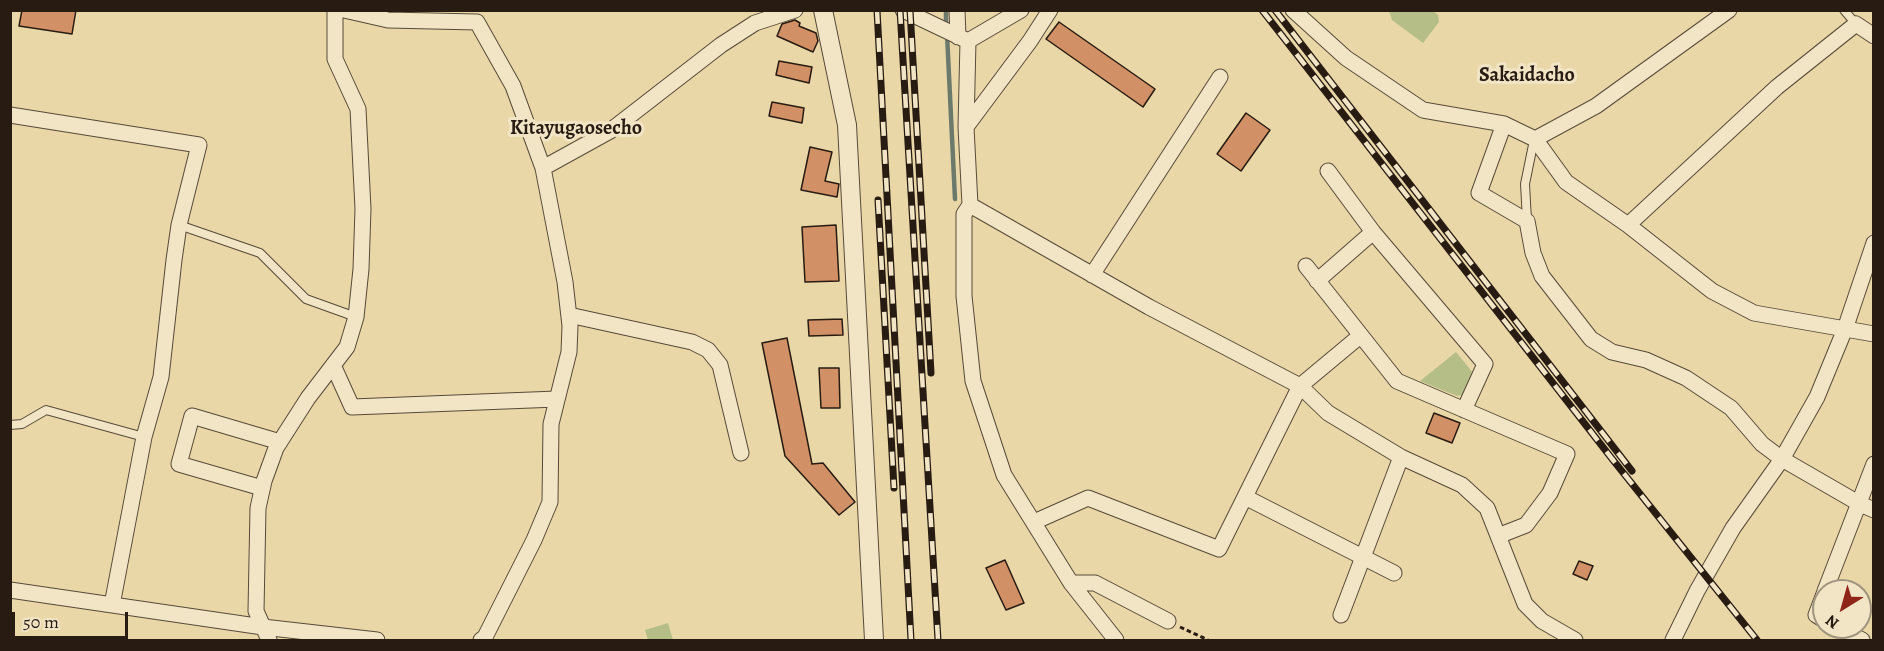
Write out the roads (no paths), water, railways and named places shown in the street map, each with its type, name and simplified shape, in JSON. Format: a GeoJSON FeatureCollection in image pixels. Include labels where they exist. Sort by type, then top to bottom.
{"type":"FeatureCollection","features":[{"type":"Feature","properties":{"kind":"street"},"geometry":{"type":"LineString","coordinates":[[266,634],[256,611],[258,508],[262,488],[280,442],[308,398],[347,347],[356,317],[361,269],[363,209],[358,109],[335,59],[335,10]]}},
{"type":"Feature","properties":{"kind":"street"},"geometry":{"type":"LineString","coordinates":[[344,10],[388,20],[481,16],[513,86],[543,168],[565,282],[569,315],[569,352],[551,424],[550,502],[534,540],[482,640]]}},
{"type":"Feature","properties":{"kind":"street"},"geometry":{"type":"LineString","coordinates":[[543,168],[610,130],[721,45],[755,23],[795,10]]}},
{"type":"Feature","properties":{"kind":"street"},"geometry":{"type":"LineString","coordinates":[[823,10],[847,125],[874,640]]}},
{"type":"Feature","properties":{"kind":"street"},"geometry":{"type":"LineString","coordinates":[[903,10],[963,39]]}},
{"type":"Feature","properties":{"kind":"street"},"geometry":{"type":"LineString","coordinates":[[957,10],[963,39],[970,205],[964,214],[964,296],[973,381],[1004,475],[1071,583],[1116,640]]}},
{"type":"Feature","properties":{"kind":"street"},"geometry":{"type":"LineString","coordinates":[[963,39],[1021,10]]}},
{"type":"Feature","properties":{"kind":"street"},"geometry":{"type":"LineString","coordinates":[[966,127],[1050,10]]}},
{"type":"Feature","properties":{"kind":"street"},"geometry":{"type":"LineString","coordinates":[[1293,10],[1346,58],[1423,110],[1504,124],[1534,139],[1566,182],[1628,225],[1712,291],[1754,313],[1874,334]]}},
{"type":"Feature","properties":{"kind":"street"},"geometry":{"type":"LineString","coordinates":[[1534,139],[1596,106],[1727,11]]}},
{"type":"Feature","properties":{"kind":"street"},"geometry":{"type":"LineString","coordinates":[[1628,225],[1777,87],[1856,24],[1874,36]]}},
{"type":"Feature","properties":{"kind":"street"},"geometry":{"type":"LineString","coordinates":[[1092,275],[1220,77]]}},
{"type":"Feature","properties":{"kind":"street"},"geometry":{"type":"LineString","coordinates":[[10,115],[199,145],[179,225],[161,377],[144,437],[112,605]]}},
{"type":"Feature","properties":{"kind":"street"},"geometry":{"type":"LineString","coordinates":[[1504,124],[1479,193],[1527,220],[1533,253],[1542,276],[1591,339],[1612,352],[1646,360],[1686,378],[1731,408],[1761,444],[1782,459],[1867,507]]}},
{"type":"Feature","properties":{"kind":"street"},"geometry":{"type":"LineString","coordinates":[[1328,171],[1373,232],[1485,364],[1464,410]]}},
{"type":"Feature","properties":{"kind":"street"},"geometry":{"type":"LineString","coordinates":[[970,205],[1149,308],[1300,386],[1328,413],[1401,457],[1462,485],[1487,508],[1525,604],[1542,621],[1575,640]]}},
{"type":"Feature","properties":{"kind":"street"},"geometry":{"type":"LineString","coordinates":[[1317,281],[1373,232]]}},
{"type":"Feature","properties":{"kind":"street"},"geometry":{"type":"LineString","coordinates":[[1673,640],[1697,591],[1733,528],[1782,459],[1817,398],[1845,329],[1874,243]]}},
{"type":"Feature","properties":{"kind":"street"},"geometry":{"type":"LineString","coordinates":[[1306,266],[1397,381],[1567,454],[1550,493],[1526,525],[1498,536]]}},
{"type":"Feature","properties":{"kind":"street"},"geometry":{"type":"LineString","coordinates":[[569,315],[692,342],[708,350],[720,366],[741,453]]}},
{"type":"Feature","properties":{"kind":"street"},"geometry":{"type":"LineString","coordinates":[[1034,522],[1088,498],[1219,549],[1300,386],[1360,336]]}},
{"type":"Feature","properties":{"kind":"street"},"geometry":{"type":"LineString","coordinates":[[333,365],[352,407],[557,399]]}},
{"type":"Feature","properties":{"kind":"street"},"geometry":{"type":"LineString","coordinates":[[262,488],[179,464],[192,417],[280,442]]}},
{"type":"Feature","properties":{"kind":"street"},"geometry":{"type":"LineString","coordinates":[[1341,615],[1401,457]]}},
{"type":"Feature","properties":{"kind":"street"},"geometry":{"type":"LineString","coordinates":[[1832,579],[1867,507],[1874,464]]}},
{"type":"Feature","properties":{"kind":"street"},"geometry":{"type":"LineString","coordinates":[[1245,497],[1363,555],[1394,573]]}},
{"type":"Feature","properties":{"kind":"street"},"geometry":{"type":"LineString","coordinates":[[1071,583],[1095,583],[1168,621]]}},
{"type":"Feature","properties":{"kind":"street"},"geometry":{"type":"LineString","coordinates":[[10,590],[112,605],[266,634],[377,640]]}},
{"type":"Feature","properties":{"kind":"lane"},"geometry":{"type":"LineString","coordinates":[[1844,10],[1856,24]]}},
{"type":"Feature","properties":{"kind":"lane"},"geometry":{"type":"LineString","coordinates":[[1527,220],[1525,184],[1534,139]]}},
{"type":"Feature","properties":{"kind":"lane"},"geometry":{"type":"LineString","coordinates":[[179,225],[260,254],[306,299],[356,317]]}},
{"type":"Feature","properties":{"kind":"lane"},"geometry":{"type":"LineString","coordinates":[[10,425],[22,424],[46,410],[144,437]]}},
{"type":"Feature","properties":{"kind":"waterway"},"geometry":{"type":"LineString","coordinates":[[946,10],[946,26]]}},
{"type":"Feature","properties":{"kind":"waterway"},"geometry":{"type":"LineString","coordinates":[[947,34],[955,199]]}},
{"type":"Feature","properties":{"kind":"railway"},"geometry":{"type":"LineString","coordinates":[[877,10],[911,640]]}},
{"type":"Feature","properties":{"kind":"railway"},"geometry":{"type":"LineString","coordinates":[[900,10],[938,640]]}},
{"type":"Feature","properties":{"kind":"railway"},"geometry":{"type":"LineString","coordinates":[[910,10],[931,373]]}},
{"type":"Feature","properties":{"kind":"railway"},"geometry":{"type":"LineString","coordinates":[[1262,10],[1613,460],[1757,640]]}},
{"type":"Feature","properties":{"kind":"railway"},"geometry":{"type":"LineString","coordinates":[[1275,10],[1632,471]]}},
{"type":"Feature","properties":{"kind":"railway"},"geometry":{"type":"LineString","coordinates":[[878,200],[894,488]]}},
{"type":"Feature","properties":{"kind":"district","name":"Sakaidacho"},"geometry":{"type":"Point","coordinates":[1527,76]}},
{"type":"Feature","properties":{"kind":"district","name":"Kitayugaosecho"},"geometry":{"type":"Point","coordinates":[576,129]}}]}
